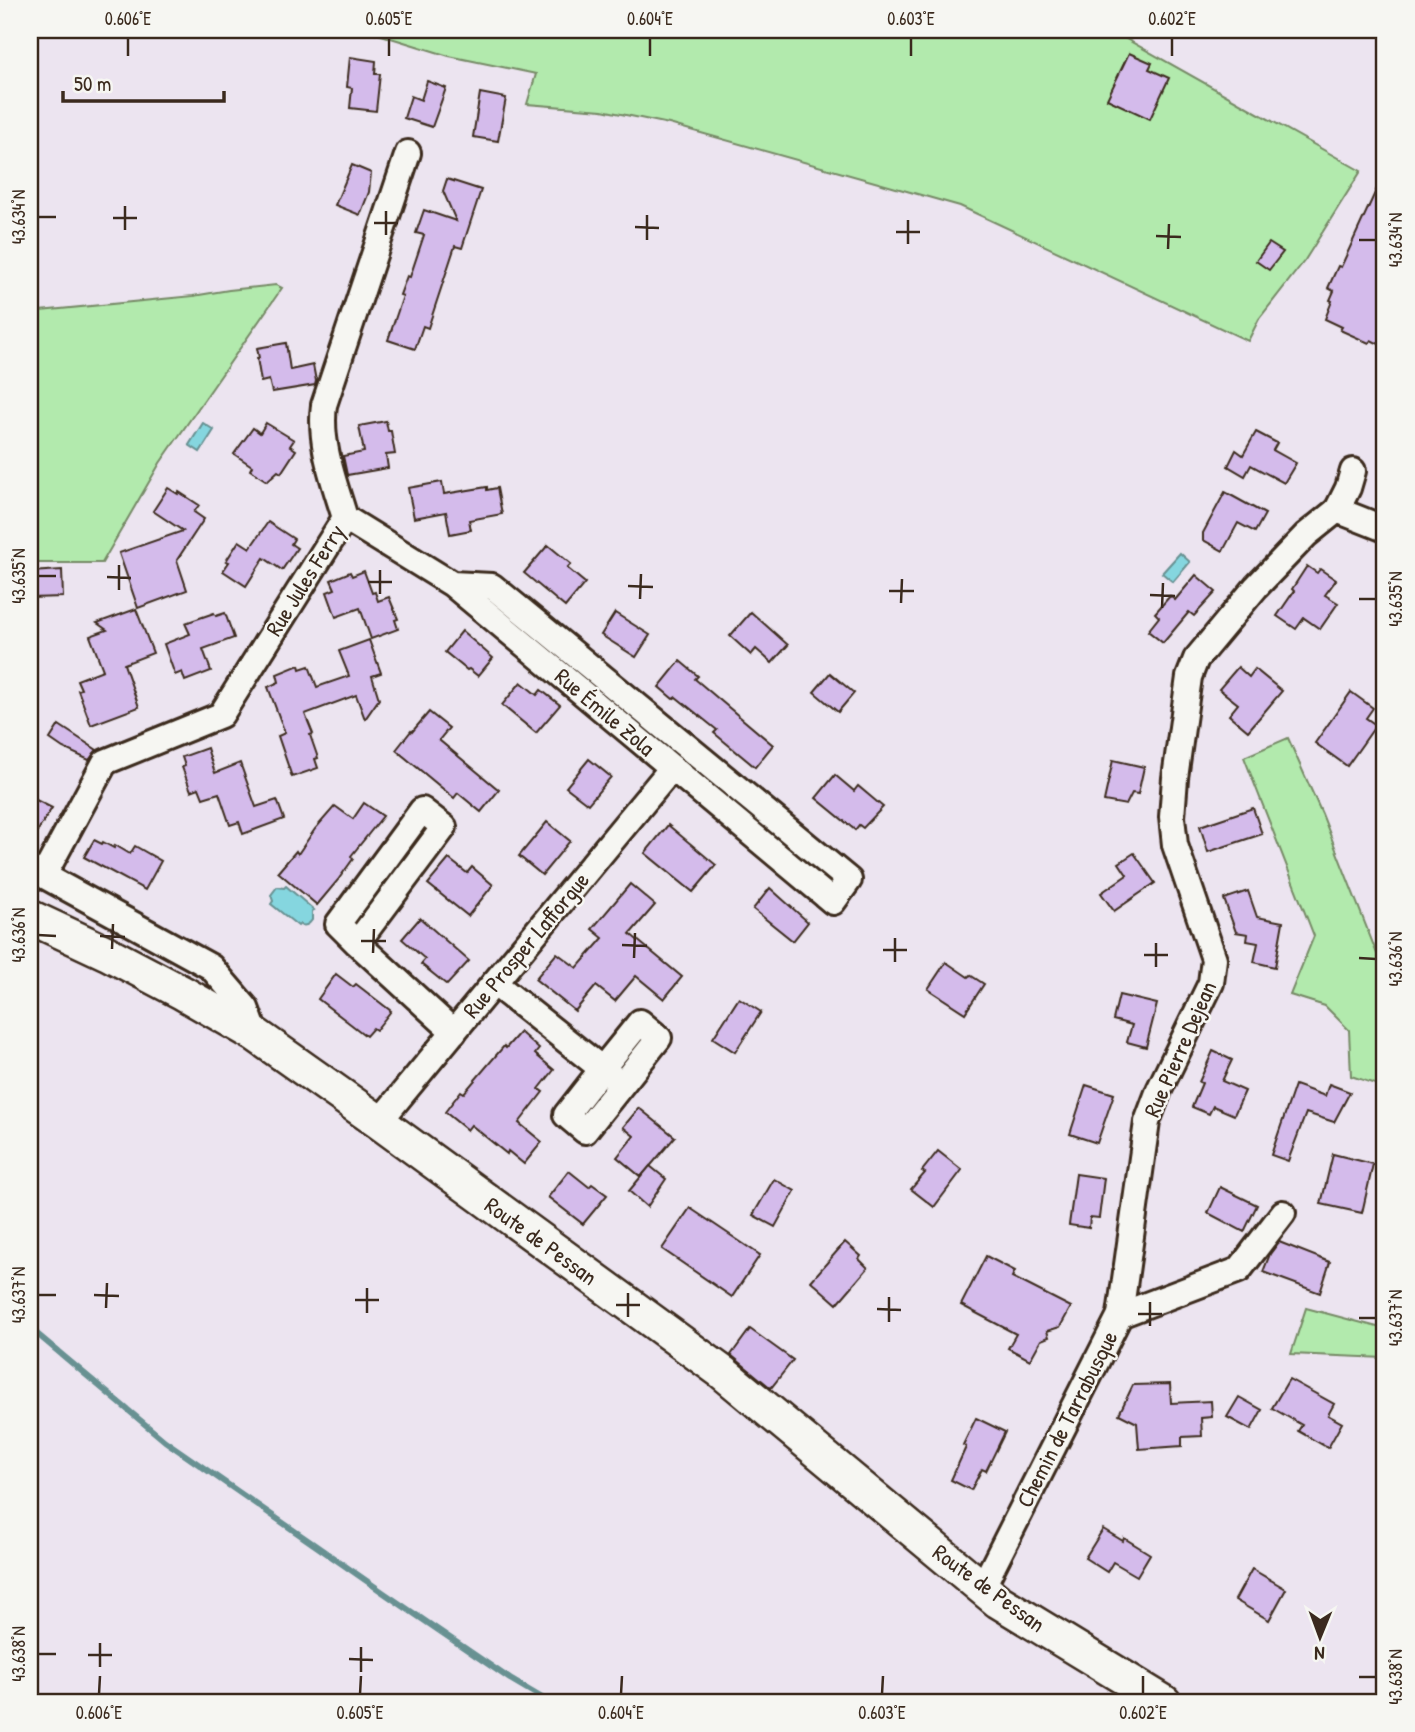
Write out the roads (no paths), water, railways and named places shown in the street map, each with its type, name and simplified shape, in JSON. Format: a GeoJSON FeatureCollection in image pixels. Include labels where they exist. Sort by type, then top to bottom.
{"type":"FeatureCollection","features":[{"type":"Feature","properties":{"kind":"main road","name":"Route de Pessan"},"geometry":{"type":"LineString","coordinates":[[30,917],[118,958],[256,1035],[722,1372],[982,1588],[1017,1613],[1164,1702]]}},
{"type":"Feature","properties":{"kind":"street","name":"Rue Jules Ferry"},"geometry":{"type":"LineString","coordinates":[[37,871],[105,762],[221,715],[345,518],[324,444],[324,405],[408,153]]}},
{"type":"Feature","properties":{"kind":"street","name":"Rue Pierre Dejean"},"geometry":{"type":"LineString","coordinates":[[1120,1315],[1147,1122],[1214,972],[1214,959],[1175,845],[1172,817],[1189,677],[1196,659],[1256,587],[1306,534],[1337,510],[1353,471]]}},
{"type":"Feature","properties":{"kind":"street"},"geometry":{"type":"LineString","coordinates":[[1337,510],[1385,529]]}},
{"type":"Feature","properties":{"kind":"street","name":"Rue Émile Zola"},"geometry":{"type":"LineString","coordinates":[[345,518],[452,584],[833,902],[849,880],[492,586],[452,584]]}},
{"type":"Feature","properties":{"kind":"street","name":"Rue Prosper Lafforgue"},"geometry":{"type":"LineString","coordinates":[[379,1122],[672,768]]}},
{"type":"Feature","properties":{"kind":"street"},"geometry":{"type":"LineString","coordinates":[[357,943],[444,827],[422,810],[338,924],[357,943],[454,1032]]}},
{"type":"Feature","properties":{"kind":"street"},"geometry":{"type":"LineString","coordinates":[[37,871],[211,967],[246,1008],[256,1035]]}},
{"type":"Feature","properties":{"kind":"street"},"geometry":{"type":"LineString","coordinates":[[494,984],[622,1084]]}},
{"type":"Feature","properties":{"kind":"street"},"geometry":{"type":"LineString","coordinates":[[640,1022],[659,1038],[585,1130],[566,1115],[603,1069],[640,1022]]}},
{"type":"Feature","properties":{"kind":"street","name":"Chemin de Tarrabusque"},"geometry":{"type":"LineString","coordinates":[[982,1588],[1120,1315],[1239,1270],[1283,1213]]}},
{"type":"Feature","properties":{"kind":"water"},"geometry":{"type":"Polygon","coordinates":[[[203,423],[214,430],[200,452],[189,445],[203,423]]]}},
{"type":"Feature","properties":{"kind":"water"},"geometry":{"type":"Polygon","coordinates":[[[1180,553],[1190,562],[1173,582],[1162,573],[1180,553]]]}},
{"type":"Feature","properties":{"kind":"water"},"geometry":{"type":"Polygon","coordinates":[[[286,886],[314,910],[312,920],[308,924],[298,926],[271,904],[271,895],[277,887],[286,886]]]}},
{"type":"Feature","properties":{"kind":"waterway"},"geometry":{"type":"LineString","coordinates":[[30,1328],[165,1441],[510,1679],[549,1702]]}}]}
